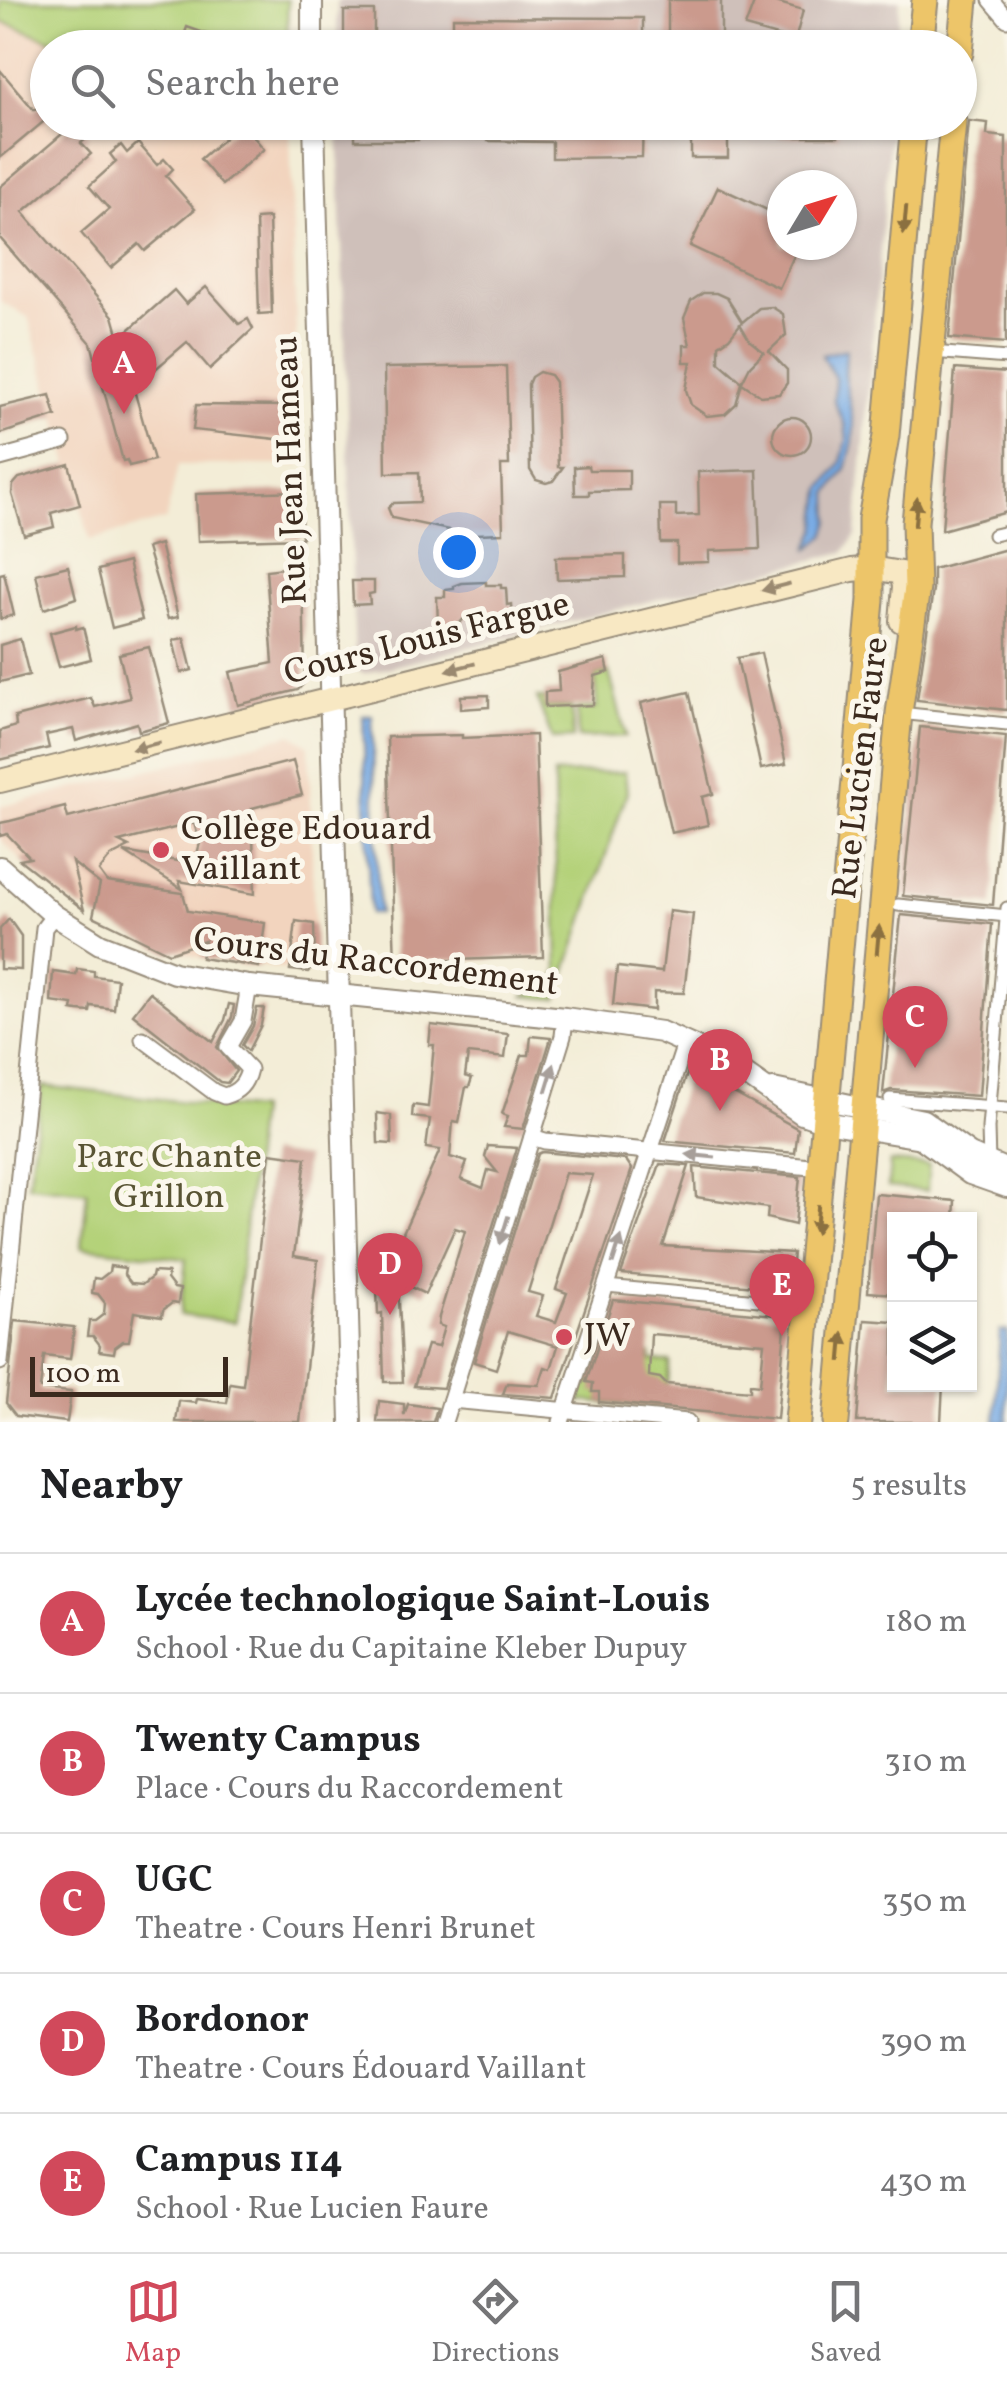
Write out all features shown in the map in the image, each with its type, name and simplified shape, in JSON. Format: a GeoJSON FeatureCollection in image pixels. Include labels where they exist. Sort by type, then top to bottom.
{"type":"FeatureCollection","features":[{"type":"Feature","properties":{"kind":"main road"},"geometry":{"type":"LineString","coordinates":[[922,30],[925,0]]}},
{"type":"Feature","properties":{"kind":"main road"},"geometry":{"type":"LineString","coordinates":[[962,30],[965,0]]}},
{"type":"Feature","properties":{"kind":"main road","name":"Rue Lucien Faure"},"geometry":{"type":"LineString","coordinates":[[798,1422],[871,568],[872,500],[886,436],[912,140]]}},
{"type":"Feature","properties":{"kind":"main road","name":"Rue Lucien Faure"},"geometry":{"type":"LineString","coordinates":[[836,1422],[898,713],[917,588],[915,523],[951,140]]}},
{"type":"Feature","properties":{"kind":"main road"},"geometry":{"type":"LineString","coordinates":[[871,568],[897,570],[904,578],[900,643],[904,670]]}},
{"type":"Feature","properties":{"kind":"main road","name":"Cours Louis Fargue"},"geometry":{"type":"LineString","coordinates":[[0,781],[812,578],[871,568]]}},
{"type":"Feature","properties":{"kind":"street"},"geometry":{"type":"LineString","coordinates":[[312,0],[312,30]]}},
{"type":"Feature","properties":{"kind":"street"},"geometry":{"type":"LineString","coordinates":[[991,0],[1007,19]]}},
{"type":"Feature","properties":{"kind":"street","name":"Rue Jean Hameau"},"geometry":{"type":"LineString","coordinates":[[315,140],[351,1422]]}},
{"type":"Feature","properties":{"kind":"street"},"geometry":{"type":"LineString","coordinates":[[930,352],[1007,358]]}},
{"type":"Feature","properties":{"kind":"street"},"geometry":{"type":"LineString","coordinates":[[0,458],[63,442]]}},
{"type":"Feature","properties":{"kind":"street"},"geometry":{"type":"LineString","coordinates":[[898,713],[1007,724]]}},
{"type":"Feature","properties":{"kind":"street","name":"Cours du Raccordement"},"geometry":{"type":"LineString","coordinates":[[0,867],[54,915],[100,944],[174,973],[249,986],[630,1025],[686,1041],[726,1061],[791,1108],[862,1118]]}},
{"type":"Feature","properties":{"kind":"street"},"geometry":{"type":"LineString","coordinates":[[898,905],[1007,913],[1001,1038],[989,1108],[998,1167]]}},
{"type":"Feature","properties":{"kind":"street"},"geometry":{"type":"LineString","coordinates":[[0,1362],[44,928],[54,915]]}},
{"type":"Feature","properties":{"kind":"street"},"geometry":{"type":"LineString","coordinates":[[143,1039],[214,1092],[224,1096],[234,1093],[246,1079],[248,1069],[228,1047],[244,1021],[249,986]]}},
{"type":"Feature","properties":{"kind":"street"},"geometry":{"type":"LineString","coordinates":[[444,1422],[563,1036],[565,1018]]}},
{"type":"Feature","properties":{"kind":"street"},"geometry":{"type":"LineString","coordinates":[[563,1416],[686,1041]]}},
{"type":"Feature","properties":{"kind":"street"},"geometry":{"type":"LineString","coordinates":[[890,1099],[1007,1108]]}},
{"type":"Feature","properties":{"kind":"street"},"geometry":{"type":"LineString","coordinates":[[862,1118],[923,1120],[970,1154],[998,1167]]}},
{"type":"Feature","properties":{"kind":"street"},"geometry":{"type":"LineString","coordinates":[[862,1118],[921,1138],[970,1174],[1007,1187]]}},
{"type":"Feature","properties":{"kind":"street"},"geometry":{"type":"LineString","coordinates":[[532,1136],[821,1168]]}},
{"type":"Feature","properties":{"kind":"street"},"geometry":{"type":"LineString","coordinates":[[606,1286],[792,1302]]}},
{"type":"Feature","properties":{"kind":"street"},"geometry":{"type":"LineString","coordinates":[[451,1400],[563,1416],[687,1422]]}},
{"type":"Feature","properties":{"kind":"shaded area"},"geometry":{"type":"Polygon","coordinates":[[[337,0],[900,0],[897,30],[337,30],[337,0]]]}},
{"type":"Feature","properties":{"kind":"shaded area"},"geometry":{"type":"Polygon","coordinates":[[[0,21],[30,32],[30,140],[290,140],[300,465],[178,465],[166,520],[90,540],[28,317],[0,301],[0,21]]]}},
{"type":"Feature","properties":{"kind":"shaded area"},"geometry":{"type":"Polygon","coordinates":[[[339,140],[890,140],[856,535],[844,552],[363,674],[355,668],[339,140]]]}},
{"type":"Feature","properties":{"kind":"shaded area","name":"Collège Edouard Vaillant"},"geometry":{"type":"Polygon","coordinates":[[[292,734],[309,746],[315,964],[308,972],[201,958],[140,939],[70,902],[0,839],[0,807],[292,734]]]}},
{"type":"Feature","properties":{"kind":"green space"},"geometry":{"type":"Polygon","coordinates":[[[0,0],[288,0],[287,30],[30,32],[0,21],[0,0]]]}},
{"type":"Feature","properties":{"kind":"green space"},"geometry":{"type":"Polygon","coordinates":[[[609,672],[626,736],[578,738],[577,709],[597,708],[595,676],[609,672]]]}},
{"type":"Feature","properties":{"kind":"green space"},"geometry":{"type":"Polygon","coordinates":[[[537,698],[545,698],[545,707],[572,708],[573,738],[552,739],[537,698]]]}},
{"type":"Feature","properties":{"kind":"green space"},"geometry":{"type":"Polygon","coordinates":[[[625,772],[627,792],[557,999],[523,996],[548,985],[558,972],[554,774],[625,772]]]}},
{"type":"Feature","properties":{"kind":"green space","name":"Parc Chante Grillon"},"geometry":{"type":"Polygon","coordinates":[[[42,1086],[258,1110],[235,1322],[180,1315],[186,1259],[82,1247],[87,1191],[28,1185],[42,1086]]]}},
{"type":"Feature","properties":{"kind":"green space"},"geometry":{"type":"Polygon","coordinates":[[[890,1162],[929,1165],[927,1191],[888,1187],[890,1162]]]}},
{"type":"Feature","properties":{"kind":"green space"},"geometry":{"type":"Polygon","coordinates":[[[595,1348],[651,1354],[651,1360],[670,1362],[665,1409],[579,1401],[595,1348]]]}},
{"type":"Feature","properties":{"kind":"water"},"geometry":{"type":"Polygon","coordinates":[[[846,349],[845,379],[854,426],[853,442],[846,469],[829,493],[830,521],[825,536],[808,550],[817,530],[822,489],[840,465],[847,440],[834,401],[835,378],[822,355],[846,349]]]}},
{"type":"Feature","properties":{"kind":"water"},"geometry":{"type":"Polygon","coordinates":[[[363,716],[372,716],[379,913],[370,914],[363,716]]]}},
{"type":"Feature","properties":{"kind":"water"},"geometry":{"type":"Polygon","coordinates":[[[1000,1331],[1007,1331],[1007,1422],[995,1422],[1000,1331]]]}},
{"type":"Feature","properties":{"kind":"building"},"geometry":{"type":"Polygon","coordinates":[[[668,0],[721,0],[721,30],[668,30],[668,0]]]}},
{"type":"Feature","properties":{"kind":"building"},"geometry":{"type":"Polygon","coordinates":[[[755,0],[803,10],[798,30],[745,27],[755,0]]]}},
{"type":"Feature","properties":{"kind":"building"},"geometry":{"type":"Polygon","coordinates":[[[344,11],[374,11],[374,30],[344,30],[344,11]]]}},
{"type":"Feature","properties":{"kind":"building"},"geometry":{"type":"Polygon","coordinates":[[[453,17],[643,18],[643,30],[453,30],[453,17]]]}},
{"type":"Feature","properties":{"kind":"building"},"geometry":{"type":"Polygon","coordinates":[[[0,70],[30,105],[30,133],[0,158],[0,70]]]}},
{"type":"Feature","properties":{"kind":"building"},"geometry":{"type":"Polygon","coordinates":[[[977,122],[988,123],[987,135],[1006,137],[1006,343],[949,338],[967,140],[977,140],[977,122]]]}},
{"type":"Feature","properties":{"kind":"building"},"geometry":{"type":"Polygon","coordinates":[[[55,140],[84,140],[81,143],[91,154],[23,212],[113,316],[154,460],[129,466],[127,460],[123,461],[91,343],[0,238],[0,187],[55,140]]]}},
{"type":"Feature","properties":{"kind":"building"},"geometry":{"type":"Polygon","coordinates":[[[222,140],[256,140],[264,149],[222,185],[200,159],[222,140]]]}},
{"type":"Feature","properties":{"kind":"building"},"geometry":{"type":"Polygon","coordinates":[[[642,140],[642,157],[552,158],[552,142],[488,141],[642,140]]]}},
{"type":"Feature","properties":{"kind":"building"},"geometry":{"type":"Polygon","coordinates":[[[691,140],[728,140],[728,158],[691,158],[691,140]]]}},
{"type":"Feature","properties":{"kind":"building"},"geometry":{"type":"Polygon","coordinates":[[[138,143],[157,165],[164,159],[173,169],[166,176],[195,209],[145,251],[139,244],[111,268],[81,233],[109,209],[89,186],[116,162],[110,154],[121,145],[127,153],[138,143]]]}},
{"type":"Feature","properties":{"kind":"building"},"geometry":{"type":"Polygon","coordinates":[[[718,187],[767,210],[767,260],[792,260],[779,288],[690,246],[718,187]]]}},
{"type":"Feature","properties":{"kind":"building"},"geometry":{"type":"Polygon","coordinates":[[[269,218],[272,313],[259,314],[256,219],[269,218]]]}},
{"type":"Feature","properties":{"kind":"building"},"geometry":{"type":"Polygon","coordinates":[[[206,287],[239,324],[248,319],[253,329],[210,369],[187,342],[152,372],[122,336],[174,290],[186,304],[206,287]]]}},
{"type":"Feature","properties":{"kind":"building"},"geometry":{"type":"Polygon","coordinates":[[[703,293],[727,298],[741,323],[759,308],[772,307],[783,314],[786,335],[769,351],[787,370],[787,383],[779,394],[761,396],[742,383],[736,404],[725,414],[707,416],[691,405],[686,390],[691,362],[684,362],[684,345],[690,345],[684,318],[691,301],[703,293]],[[740,324],[719,345],[719,362],[742,382],[750,366],[764,352],[750,341],[740,324]]]}},
{"type":"Feature","properties":{"kind":"building"},"geometry":{"type":"Polygon","coordinates":[[[506,366],[509,465],[501,465],[503,533],[449,535],[449,530],[392,518],[388,508],[393,503],[420,502],[419,472],[386,473],[384,368],[506,366]]]}},
{"type":"Feature","properties":{"kind":"building"},"geometry":{"type":"Polygon","coordinates":[[[955,369],[1007,373],[1007,512],[942,530],[955,369]]]}},
{"type":"Feature","properties":{"kind":"building"},"geometry":{"type":"Polygon","coordinates":[[[539,372],[550,375],[555,382],[558,467],[563,467],[553,481],[546,483],[536,480],[530,470],[528,384],[539,372]]]}},
{"type":"Feature","properties":{"kind":"building"},"geometry":{"type":"Polygon","coordinates":[[[50,395],[56,416],[0,434],[0,407],[50,395]]]}},
{"type":"Feature","properties":{"kind":"building"},"geometry":{"type":"Polygon","coordinates":[[[196,405],[290,406],[286,440],[193,430],[196,405]]]}},
{"type":"Feature","properties":{"kind":"building"},"geometry":{"type":"Polygon","coordinates":[[[792,417],[805,423],[811,436],[805,449],[792,455],[779,449],[773,436],[779,423],[792,417]]]}},
{"type":"Feature","properties":{"kind":"building"},"geometry":{"type":"Polygon","coordinates":[[[69,464],[80,505],[51,513],[54,527],[24,535],[13,485],[19,478],[69,464]]]}},
{"type":"Feature","properties":{"kind":"building"},"geometry":{"type":"Polygon","coordinates":[[[588,466],[589,470],[629,470],[629,490],[575,495],[574,467],[588,466]]]}},
{"type":"Feature","properties":{"kind":"building"},"geometry":{"type":"Polygon","coordinates":[[[757,470],[760,549],[709,551],[709,562],[677,563],[677,543],[661,543],[660,505],[676,505],[676,516],[699,515],[698,472],[757,470]]]}},
{"type":"Feature","properties":{"kind":"building"},"geometry":{"type":"Polygon","coordinates":[[[300,491],[302,538],[198,541],[196,494],[300,491]]]}},
{"type":"Feature","properties":{"kind":"building"},"geometry":{"type":"Polygon","coordinates":[[[160,544],[178,617],[168,619],[147,548],[160,544]]]}},
{"type":"Feature","properties":{"kind":"building"},"geometry":{"type":"Polygon","coordinates":[[[1007,549],[1007,710],[917,700],[933,569],[1007,549]]]}},
{"type":"Feature","properties":{"kind":"building"},"geometry":{"type":"Polygon","coordinates":[[[625,555],[625,577],[557,579],[556,557],[625,555]]]}},
{"type":"Feature","properties":{"kind":"building"},"geometry":{"type":"Polygon","coordinates":[[[128,562],[142,620],[112,628],[98,570],[128,562]]]}},
{"type":"Feature","properties":{"kind":"building"},"geometry":{"type":"Polygon","coordinates":[[[68,566],[76,598],[44,609],[36,574],[68,566]]]}},
{"type":"Feature","properties":{"kind":"building"},"geometry":{"type":"Polygon","coordinates":[[[303,566],[305,682],[298,690],[238,705],[230,672],[273,663],[266,570],[303,566]]]}},
{"type":"Feature","properties":{"kind":"building"},"geometry":{"type":"Polygon","coordinates":[[[4,573],[14,615],[0,619],[0,574],[4,573]]]}},
{"type":"Feature","properties":{"kind":"building"},"geometry":{"type":"Polygon","coordinates":[[[352,581],[374,581],[370,604],[353,605],[352,581]]]}},
{"type":"Feature","properties":{"kind":"building"},"geometry":{"type":"Polygon","coordinates":[[[486,582],[506,588],[513,623],[491,624],[484,616],[466,616],[459,624],[438,625],[437,597],[445,597],[445,590],[462,583],[486,582]]]}},
{"type":"Feature","properties":{"kind":"building"},"geometry":{"type":"Polygon","coordinates":[[[83,627],[91,659],[59,667],[50,633],[83,627]]]}},
{"type":"Feature","properties":{"kind":"building"},"geometry":{"type":"Polygon","coordinates":[[[184,638],[192,670],[181,673],[173,640],[184,638]]]}},
{"type":"Feature","properties":{"kind":"building"},"geometry":{"type":"Polygon","coordinates":[[[20,639],[29,675],[0,682],[0,645],[20,639]]]}},
{"type":"Feature","properties":{"kind":"building"},"geometry":{"type":"Polygon","coordinates":[[[149,647],[169,723],[139,731],[137,723],[76,741],[73,729],[46,735],[49,748],[0,760],[0,731],[16,726],[15,717],[91,698],[95,707],[130,698],[119,654],[149,647]]]}},
{"type":"Feature","properties":{"kind":"building"},"geometry":{"type":"Polygon","coordinates":[[[761,653],[786,764],[761,769],[737,658],[761,653]]]}},
{"type":"Feature","properties":{"kind":"building"},"geometry":{"type":"Polygon","coordinates":[[[606,659],[609,672],[595,676],[593,705],[545,707],[545,692],[559,691],[558,672],[606,659]]]}},
{"type":"Feature","properties":{"kind":"building"},"geometry":{"type":"Polygon","coordinates":[[[689,692],[713,794],[702,797],[708,825],[671,833],[641,703],[689,692]]]}},
{"type":"Feature","properties":{"kind":"building"},"geometry":{"type":"Polygon","coordinates":[[[489,695],[489,707],[461,709],[461,696],[489,695]]]}},
{"type":"Feature","properties":{"kind":"building"},"geometry":{"type":"Polygon","coordinates":[[[920,727],[1006,736],[993,905],[903,896],[920,727]]]}},
{"type":"Feature","properties":{"kind":"building"},"geometry":{"type":"Polygon","coordinates":[[[535,735],[543,957],[395,962],[387,737],[535,735]]]}},
{"type":"Feature","properties":{"kind":"building"},"geometry":{"type":"Polygon","coordinates":[[[293,761],[302,795],[252,808],[255,894],[179,881],[182,889],[124,852],[177,861],[191,858],[197,854],[200,843],[194,823],[119,842],[129,847],[111,856],[99,871],[107,882],[183,893],[188,911],[265,923],[259,967],[201,958],[205,941],[169,953],[93,916],[100,884],[72,862],[84,910],[20,860],[30,858],[7,834],[0,836],[0,823],[65,807],[68,818],[293,761]]]}},
{"type":"Feature","properties":{"kind":"building"},"geometry":{"type":"Polygon","coordinates":[[[669,911],[693,914],[684,993],[654,992],[654,1010],[613,1005],[617,967],[662,972],[669,911]]]}},
{"type":"Feature","properties":{"kind":"building"},"geometry":{"type":"Polygon","coordinates":[[[901,915],[992,924],[979,1096],[891,1090],[883,1093],[901,915]]]}},
{"type":"Feature","properties":{"kind":"building"},"geometry":{"type":"Polygon","coordinates":[[[9,919],[21,936],[21,970],[0,969],[0,929],[9,919]]]}},
{"type":"Feature","properties":{"kind":"building"},"geometry":{"type":"Polygon","coordinates":[[[296,921],[314,924],[315,964],[308,972],[290,970],[296,921]]]}},
{"type":"Feature","properties":{"kind":"building"},"geometry":{"type":"Polygon","coordinates":[[[77,969],[117,979],[114,1009],[91,1006],[90,1012],[78,1011],[72,1010],[73,1005],[51,1002],[53,972],[76,975],[77,969]]]}},
{"type":"Feature","properties":{"kind":"building"},"geometry":{"type":"Polygon","coordinates":[[[150,992],[213,1042],[229,1004],[234,1005],[217,1047],[236,1071],[227,1083],[220,1082],[133,1014],[150,992]]]}},
{"type":"Feature","properties":{"kind":"building"},"geometry":{"type":"Polygon","coordinates":[[[257,1008],[264,1008],[261,1025],[248,1051],[242,1045],[253,1026],[257,1008]]]}},
{"type":"Feature","properties":{"kind":"building"},"geometry":{"type":"Polygon","coordinates":[[[431,1025],[508,1034],[505,1058],[468,1054],[465,1076],[472,1078],[466,1087],[459,1122],[453,1121],[450,1157],[467,1162],[461,1179],[483,1188],[488,1170],[497,1172],[485,1157],[488,1146],[517,1148],[443,1388],[414,1386],[427,1345],[438,1347],[444,1327],[438,1325],[439,1317],[465,1231],[455,1228],[425,1294],[398,1281],[403,1382],[384,1382],[382,1313],[378,1314],[377,1291],[440,1150],[426,1148],[430,1119],[412,1117],[413,1105],[428,1107],[434,1045],[429,1045],[431,1025]]]}},
{"type":"Feature","properties":{"kind":"building"},"geometry":{"type":"Polygon","coordinates":[[[531,1036],[551,1038],[523,1129],[504,1127],[508,1116],[502,1114],[522,1055],[529,1055],[531,1036]]]}},
{"type":"Feature","properties":{"kind":"building"},"geometry":{"type":"Polygon","coordinates":[[[689,1068],[798,1129],[795,1153],[665,1141],[689,1068]]]}},
{"type":"Feature","properties":{"kind":"building"},"geometry":{"type":"Polygon","coordinates":[[[377,1113],[391,1115],[392,1144],[378,1143],[377,1113]]]}},
{"type":"Feature","properties":{"kind":"building"},"geometry":{"type":"Polygon","coordinates":[[[270,1153],[306,1158],[294,1256],[318,1260],[300,1422],[176,1422],[179,1401],[227,1403],[230,1383],[243,1385],[270,1153]]]}},
{"type":"Feature","properties":{"kind":"building"},"geometry":{"type":"Polygon","coordinates":[[[538,1154],[626,1160],[632,1169],[555,1398],[503,1394],[507,1383],[539,1385],[545,1367],[551,1369],[558,1346],[508,1331],[496,1369],[474,1362],[538,1154]],[[565,1173],[528,1292],[543,1296],[536,1316],[556,1322],[567,1293],[556,1289],[593,1175],[565,1173]]]}},
{"type":"Feature","properties":{"kind":"building"},"geometry":{"type":"Polygon","coordinates":[[[660,1164],[689,1166],[663,1246],[793,1253],[789,1289],[621,1274],[660,1164]]]}},
{"type":"Feature","properties":{"kind":"building"},"geometry":{"type":"Polygon","coordinates":[[[694,1167],[800,1177],[795,1225],[767,1218],[768,1208],[696,1197],[694,1167]]]}},
{"type":"Feature","properties":{"kind":"building"},"geometry":{"type":"Polygon","coordinates":[[[876,1194],[955,1201],[954,1212],[887,1212],[887,1293],[868,1292],[876,1194]]]}},
{"type":"Feature","properties":{"kind":"building"},"geometry":{"type":"Polygon","coordinates":[[[110,1266],[125,1268],[124,1274],[131,1283],[143,1284],[153,1272],[168,1273],[167,1279],[180,1289],[178,1304],[172,1303],[162,1316],[134,1312],[129,1341],[115,1347],[114,1353],[99,1351],[100,1345],[93,1336],[87,1336],[89,1321],[104,1314],[105,1303],[92,1293],[94,1278],[100,1279],[110,1266]]]}},
{"type":"Feature","properties":{"kind":"building"},"geometry":{"type":"Polygon","coordinates":[[[613,1300],[786,1316],[777,1419],[599,1402],[599,1392],[592,1392],[593,1383],[586,1382],[613,1300]],[[651,1334],[649,1376],[666,1384],[750,1391],[750,1384],[760,1385],[764,1343],[651,1334]]]}},
{"type":"Feature","properties":{"kind":"building"},"geometry":{"type":"Polygon","coordinates":[[[865,1320],[887,1322],[887,1392],[943,1392],[941,1422],[857,1422],[865,1320]]]}},
{"type":"Feature","properties":{"kind":"building"},"geometry":{"type":"Polygon","coordinates":[[[15,1321],[74,1327],[70,1359],[44,1356],[40,1389],[71,1392],[67,1422],[16,1416],[6,1403],[15,1321]]]}},
{"type":"Feature","properties":{"kind":"building"},"geometry":{"type":"Polygon","coordinates":[[[379,1401],[404,1404],[404,1416],[408,1404],[437,1408],[433,1422],[377,1422],[379,1401]]]}},
{"type":"Feature","properties":{"kind":"place","name":"Lycée technologique Saint-Louis"},"geometry":{"type":"Point","coordinates":[124,414]}},
{"type":"Feature","properties":{"kind":"place","name":"Collège Edouard Vaillant"},"geometry":{"type":"Point","coordinates":[161,850]}},
{"type":"Feature","properties":{"kind":"place","name":"UGC"},"geometry":{"type":"Point","coordinates":[915,1068]}},
{"type":"Feature","properties":{"kind":"place","name":"Twenty Campus"},"geometry":{"type":"Point","coordinates":[720,1111]}},
{"type":"Feature","properties":{"kind":"place","name":"Bordonor"},"geometry":{"type":"Point","coordinates":[390,1315]}},
{"type":"Feature","properties":{"kind":"place","name":"Campus 114"},"geometry":{"type":"Point","coordinates":[782,1336]}},
{"type":"Feature","properties":{"kind":"place","name":"JW"},"geometry":{"type":"Point","coordinates":[564,1337]}}]}
